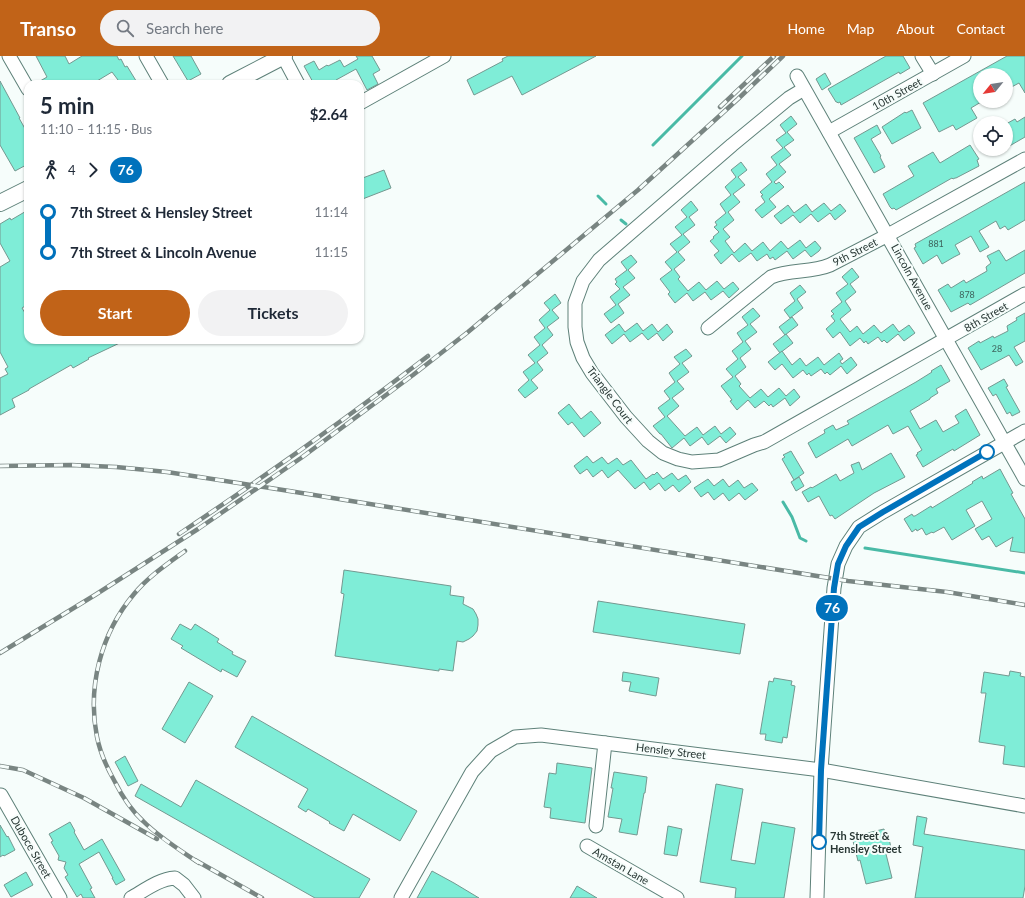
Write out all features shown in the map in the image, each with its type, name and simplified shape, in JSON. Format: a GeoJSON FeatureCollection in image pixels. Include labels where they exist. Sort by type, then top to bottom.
{"type":"FeatureCollection","features":[{"type":"Feature","properties":{"kind":"main road"},"geometry":{"type":"LineString","coordinates":[[238,80],[284,56]]}},
{"type":"Feature","properties":{"kind":"main road"},"geometry":{"type":"LineString","coordinates":[[0,203],[24,191]]}},
{"type":"Feature","properties":{"kind":"street"},"geometry":{"type":"LineString","coordinates":[[9,56],[24,82]]}},
{"type":"Feature","properties":{"kind":"street"},"geometry":{"type":"LineString","coordinates":[[146,56],[160,80]]}},
{"type":"Feature","properties":{"kind":"street"},"geometry":{"type":"LineString","coordinates":[[284,56],[296,80]]}},
{"type":"Feature","properties":{"kind":"street"},"geometry":{"type":"LineString","coordinates":[[364,101],[444,56]]}},
{"type":"Feature","properties":{"kind":"street"},"geometry":{"type":"LineString","coordinates":[[922,56],[933,74]]}},
{"type":"Feature","properties":{"kind":"street","name":"10th Street"},"geometry":{"type":"LineString","coordinates":[[829,132],[964,56]]}},
{"type":"Feature","properties":{"kind":"street","name":"Lincoln Avenue"},"geometry":{"type":"LineString","coordinates":[[797,76],[1025,479]]}},
{"type":"Feature","properties":{"kind":"street","name":"Triangle Court"},"geometry":{"type":"LineString","coordinates":[[804,88],[789,98],[732,145],[599,260],[583,281],[575,303],[575,327],[583,358],[592,373],[626,417],[648,442],[663,453],[678,459],[692,462],[719,460],[764,442],[947,339]]}},
{"type":"Feature","properties":{"kind":"street","name":"9th Street"},"geometry":{"type":"LineString","coordinates":[[708,328],[771,277],[780,274],[822,268],[866,247],[1025,158]]}},
{"type":"Feature","properties":{"kind":"street","name":"8th Street"},"geometry":{"type":"LineString","coordinates":[[947,339],[1025,294]]}},
{"type":"Feature","properties":{"kind":"street"},"geometry":{"type":"LineString","coordinates":[[817,898],[821,770],[834,588],[838,564],[846,546],[859,527],[1025,431]]}},
{"type":"Feature","properties":{"kind":"street","name":"Hensley Street"},"geometry":{"type":"LineString","coordinates":[[401,898],[472,772],[491,751],[514,737],[541,735],[821,770],[1025,806]]}},
{"type":"Feature","properties":{"kind":"street"},"geometry":{"type":"LineString","coordinates":[[596,826],[605,743]]}},
{"type":"Feature","properties":{"kind":"street","name":"Duboce Street"},"geometry":{"type":"LineString","coordinates":[[1,795],[60,898]]}},
{"type":"Feature","properties":{"kind":"street","name":"Amstan Lane"},"geometry":{"type":"LineString","coordinates":[[587,846],[677,898]]}},
{"type":"Feature","properties":{"kind":"street"},"geometry":{"type":"LineString","coordinates":[[131,898],[161,880],[168,878],[175,878],[184,885],[194,898]]}},
{"type":"Feature","properties":{"kind":"building"},"geometry":{"type":"Polygon","coordinates":[[[36,56],[65,56],[69,64],[82,56],[117,56],[119,60],[121,59],[125,67],[127,66],[136,80],[118,80],[112,72],[99,80],[42,80],[47,77],[36,56]]]}},
{"type":"Feature","properties":{"kind":"building"},"geometry":{"type":"Polygon","coordinates":[[[173,56],[191,56],[201,74],[187,80],[173,56]]]}},
{"type":"Feature","properties":{"kind":"building"},"geometry":{"type":"Polygon","coordinates":[[[356,56],[372,56],[380,70],[373,74],[378,84],[367,90],[364,84],[364,80],[362,80],[356,69],[336,80],[312,80],[304,66],[314,61],[319,70],[340,60],[344,67],[358,59],[356,56]]]}},
{"type":"Feature","properties":{"kind":"building"},"geometry":{"type":"Polygon","coordinates":[[[508,56],[596,56],[522,95],[512,76],[474,95],[467,80],[503,61],[502,59],[508,56]]]}},
{"type":"Feature","properties":{"kind":"building"},"geometry":{"type":"Polygon","coordinates":[[[886,56],[903,56],[910,68],[900,74],[899,72],[841,105],[840,102],[836,102],[828,89],[886,56]]]}},
{"type":"Feature","properties":{"kind":"building"},"geometry":{"type":"Polygon","coordinates":[[[1007,56],[1025,56],[1025,93],[1019,83],[1013,86],[1013,68],[986,68],[1007,56]]]}},
{"type":"Feature","properties":{"kind":"building"},"geometry":{"type":"Polygon","coordinates":[[[825,73],[831,84],[822,90],[816,79],[825,73]]]}},
{"type":"Feature","properties":{"kind":"building"},"geometry":{"type":"Polygon","coordinates":[[[973,75],[973,107],[971,108],[976,116],[973,116],[973,120],[956,130],[953,125],[939,132],[923,103],[973,75]]]}},
{"type":"Feature","properties":{"kind":"building"},"geometry":{"type":"Polygon","coordinates":[[[0,81],[24,127],[24,166],[15,171],[0,145],[0,81]]]}},
{"type":"Feature","properties":{"kind":"building"},"geometry":{"type":"Polygon","coordinates":[[[912,110],[921,128],[892,144],[882,127],[905,112],[906,113],[912,110]]]}},
{"type":"Feature","properties":{"kind":"building"},"geometry":{"type":"Polygon","coordinates":[[[791,116],[797,124],[787,132],[794,140],[784,147],[791,155],[779,164],[786,172],[774,182],[776,184],[779,182],[784,187],[769,199],[776,207],[762,218],[755,210],[765,202],[761,196],[763,195],[760,192],[772,182],[766,174],[777,165],[771,157],[783,148],[776,140],[786,133],[780,125],[791,116]]]}},
{"type":"Feature","properties":{"kind":"building"},"geometry":{"type":"Polygon","coordinates":[[[1025,117],[1025,137],[1013,144],[1013,120],[1015,119],[1017,122],[1025,117]]]}},
{"type":"Feature","properties":{"kind":"building"},"geometry":{"type":"Polygon","coordinates":[[[877,125],[881,133],[871,139],[881,156],[880,157],[885,167],[874,173],[854,138],[877,125]]]}},
{"type":"Feature","properties":{"kind":"building"},"geometry":{"type":"Polygon","coordinates":[[[970,145],[973,150],[973,156],[977,156],[979,159],[977,160],[979,166],[956,178],[952,178],[896,210],[890,207],[883,194],[914,176],[908,166],[933,152],[940,163],[970,145]]]}},
{"type":"Feature","properties":{"kind":"building"},"geometry":{"type":"Polygon","coordinates":[[[741,162],[747,170],[738,177],[745,185],[733,194],[740,202],[728,212],[734,220],[723,229],[730,237],[725,241],[734,253],[745,243],[752,251],[763,242],[770,251],[781,241],[788,249],[800,240],[806,248],[815,241],[821,248],[819,251],[811,257],[805,250],[793,259],[787,251],[775,260],[773,257],[770,259],[767,254],[757,261],[751,253],[739,262],[732,254],[721,264],[714,255],[719,251],[710,241],[719,232],[714,227],[717,225],[715,222],[726,213],[720,204],[731,195],[725,187],[736,177],[731,170],[741,162]]]}},
{"type":"Feature","properties":{"kind":"building"},"geometry":{"type":"Polygon","coordinates":[[[384,170],[391,188],[364,198],[364,178],[384,170]]]}},
{"type":"Feature","properties":{"kind":"building"},"geometry":{"type":"Polygon","coordinates":[[[1025,182],[1025,220],[1008,230],[1005,226],[1000,229],[996,221],[979,231],[989,247],[980,252],[971,236],[955,245],[960,254],[942,264],[937,255],[923,264],[914,248],[916,247],[915,244],[1025,182]]]}},
{"type":"Feature","properties":{"kind":"building"},"geometry":{"type":"Polygon","coordinates":[[[691,201],[698,210],[689,217],[695,225],[683,234],[690,242],[678,252],[685,260],[674,269],[680,277],[678,279],[688,291],[699,282],[706,290],[717,281],[724,289],[733,282],[739,289],[729,298],[723,291],[711,300],[705,292],[693,301],[687,293],[675,303],[668,294],[670,292],[660,279],[672,270],[665,262],[677,252],[670,244],[682,235],[675,227],[687,217],[681,210],[691,201]]]}},
{"type":"Feature","properties":{"kind":"building"},"geometry":{"type":"Polygon","coordinates":[[[824,203],[831,211],[840,204],[846,211],[835,220],[830,213],[818,222],[811,214],[800,223],[793,215],[781,224],[774,216],[788,205],[794,213],[806,204],[812,212],[824,203]]]}},
{"type":"Feature","properties":{"kind":"building"},"geometry":{"type":"Polygon","coordinates":[[[24,212],[24,307],[22,308],[24,311],[24,344],[118,344],[88,358],[89,359],[73,368],[71,365],[12,399],[15,407],[0,415],[0,378],[8,374],[5,369],[8,367],[0,352],[0,267],[10,261],[0,243],[0,224],[10,218],[11,220],[24,212]]]}},
{"type":"Feature","properties":{"kind":"building"},"geometry":{"type":"Polygon","coordinates":[[[999,250],[1006,261],[1025,250],[1025,273],[970,305],[968,303],[951,312],[938,290],[948,284],[951,288],[964,280],[966,283],[987,271],[986,267],[991,263],[987,256],[999,250]]]}},
{"type":"Feature","properties":{"kind":"building"},"geometry":{"type":"Polygon","coordinates":[[[631,255],[637,262],[628,270],[635,278],[623,287],[630,295],[618,304],[624,313],[611,323],[604,314],[616,305],[610,297],[620,289],[615,284],[617,282],[615,279],[627,270],[621,262],[631,255]]]}},
{"type":"Feature","properties":{"kind":"building"},"geometry":{"type":"Polygon","coordinates":[[[852,268],[859,277],[850,284],[856,292],[845,301],[851,310],[840,319],[850,332],[857,326],[863,334],[874,325],[881,333],[893,324],[899,332],[909,325],[915,333],[904,341],[898,334],[887,343],[884,340],[882,342],[878,337],[868,344],[866,341],[864,343],[860,338],[850,346],[840,332],[833,338],[826,329],[835,321],[831,316],[834,314],[831,311],[842,302],[836,293],[848,284],[842,277],[852,268]]]}},
{"type":"Feature","properties":{"kind":"building"},"geometry":{"type":"Polygon","coordinates":[[[800,285],[806,292],[797,299],[803,308],[790,318],[784,310],[795,301],[790,293],[800,285]]]}},
{"type":"Feature","properties":{"kind":"building"},"geometry":{"type":"Polygon","coordinates":[[[555,294],[561,303],[552,310],[559,318],[547,327],[553,335],[542,345],[548,353],[537,362],[543,370],[531,380],[538,388],[525,398],[518,390],[529,380],[523,372],[535,363],[528,355],[540,345],[534,337],[545,328],[539,320],[550,310],[544,303],[555,294]]]}},
{"type":"Feature","properties":{"kind":"building"},"geometry":{"type":"Polygon","coordinates":[[[753,308],[760,316],[750,324],[757,332],[745,341],[751,349],[740,358],[746,367],[735,376],[741,384],[739,386],[750,398],[761,389],[768,397],[779,388],[786,396],[794,389],[800,397],[790,406],[785,398],[773,407],[771,404],[769,406],[764,401],[755,408],[748,400],[737,410],[730,401],[732,400],[721,386],[733,377],[726,369],[738,359],[732,351],[743,342],[737,333],[748,325],[742,317],[753,308]]]}},
{"type":"Feature","properties":{"kind":"building"},"geometry":{"type":"Polygon","coordinates":[[[1025,313],[1025,341],[1014,347],[1023,362],[1016,366],[1009,355],[981,370],[968,348],[979,341],[980,343],[993,336],[994,338],[1008,331],[1007,326],[1017,320],[1016,318],[1025,313]]]}},
{"type":"Feature","properties":{"kind":"building"},"geometry":{"type":"Polygon","coordinates":[[[792,317],[798,325],[785,335],[779,327],[792,317]]]}},
{"type":"Feature","properties":{"kind":"building"},"geometry":{"type":"Polygon","coordinates":[[[637,323],[643,331],[652,324],[658,332],[667,324],[673,332],[663,341],[657,333],[648,340],[642,333],[630,342],[624,334],[612,344],[605,335],[619,324],[625,332],[637,323]]]}},
{"type":"Feature","properties":{"kind":"building"},"geometry":{"type":"Polygon","coordinates":[[[786,334],[793,343],[780,353],[773,344],[786,334]]]}},
{"type":"Feature","properties":{"kind":"building"},"geometry":{"type":"Polygon","coordinates":[[[686,349],[692,356],[682,363],[689,372],[677,381],[684,389],[672,398],[679,406],[667,416],[685,436],[697,427],[703,435],[715,426],[721,434],[730,427],[736,434],[726,443],[720,436],[708,445],[702,437],[690,446],[684,438],[672,448],[653,426],[665,417],[658,408],[670,399],[664,391],[675,382],[669,373],[680,364],[674,357],[686,349]]]}},
{"type":"Feature","properties":{"kind":"building"},"geometry":{"type":"Polygon","coordinates":[[[782,351],[792,365],[800,358],[806,366],[818,357],[824,365],[839,353],[843,359],[840,361],[842,364],[851,357],[857,365],[847,374],[841,366],[830,375],[827,372],[825,374],[821,369],[811,376],[809,373],[807,375],[803,370],[793,378],[782,364],[775,370],[768,362],[782,351]]]}},
{"type":"Feature","properties":{"kind":"building"},"geometry":{"type":"Polygon","coordinates":[[[941,365],[950,381],[936,389],[938,393],[930,399],[910,411],[920,429],[936,420],[943,432],[959,423],[955,416],[966,409],[980,435],[954,451],[953,449],[923,467],[916,455],[922,450],[908,426],[893,434],[888,425],[852,446],[848,439],[816,458],[808,443],[825,433],[824,430],[833,425],[836,430],[849,424],[847,421],[916,382],[941,365]]]}},
{"type":"Feature","properties":{"kind":"building"},"geometry":{"type":"Polygon","coordinates":[[[1004,379],[1008,386],[1006,387],[1020,412],[1012,416],[1010,412],[1007,414],[996,394],[993,396],[988,388],[1004,379]]]}},
{"type":"Feature","properties":{"kind":"building"},"geometry":{"type":"Polygon","coordinates":[[[569,404],[581,419],[591,411],[601,423],[584,437],[572,422],[568,425],[558,413],[569,404]]]}},
{"type":"Feature","properties":{"kind":"building"},"geometry":{"type":"Polygon","coordinates":[[[791,451],[804,473],[794,480],[782,459],[785,457],[783,455],[791,451]]]}},
{"type":"Feature","properties":{"kind":"building"},"geometry":{"type":"Polygon","coordinates":[[[891,453],[905,477],[874,493],[835,519],[832,515],[830,516],[819,496],[808,502],[802,492],[836,474],[840,481],[854,473],[851,465],[859,462],[862,470],[891,453]]]}},
{"type":"Feature","properties":{"kind":"building"},"geometry":{"type":"Polygon","coordinates":[[[587,456],[593,463],[602,457],[608,464],[617,458],[623,465],[631,460],[646,479],[657,472],[663,479],[672,473],[678,480],[686,475],[691,482],[679,492],[673,485],[665,491],[659,483],[650,490],[644,482],[635,489],[618,470],[608,478],[602,470],[593,477],[587,469],[580,474],[574,466],[587,456]]]}},
{"type":"Feature","properties":{"kind":"building"},"geometry":{"type":"Polygon","coordinates":[[[1000,469],[1013,493],[1011,494],[1025,519],[1025,553],[1010,551],[1013,537],[996,547],[989,536],[982,540],[975,529],[992,519],[982,501],[966,510],[975,526],[952,540],[944,527],[926,535],[922,528],[917,531],[916,529],[912,532],[904,519],[912,514],[915,516],[931,506],[932,508],[982,476],[983,479],[1000,469]]]}},
{"type":"Feature","properties":{"kind":"building"},"geometry":{"type":"Polygon","coordinates":[[[799,477],[804,486],[796,491],[791,482],[799,477]]]}},
{"type":"Feature","properties":{"kind":"building"},"geometry":{"type":"Polygon","coordinates":[[[708,479],[714,486],[723,479],[729,487],[738,480],[744,488],[752,483],[758,490],[745,500],[739,493],[729,501],[723,493],[714,500],[708,492],[701,497],[694,488],[708,479]]]}},
{"type":"Feature","properties":{"kind":"building"},"geometry":{"type":"Polygon","coordinates":[[[344,570],[451,586],[450,595],[464,597],[463,604],[473,609],[478,619],[478,625],[477,631],[473,636],[463,642],[457,641],[453,671],[439,669],[439,671],[335,656],[344,594],[341,593],[344,570]]]}},
{"type":"Feature","properties":{"kind":"building"},"geometry":{"type":"Polygon","coordinates":[[[598,601],[745,624],[740,654],[593,632],[598,601]]]}},
{"type":"Feature","properties":{"kind":"building"},"geometry":{"type":"Polygon","coordinates":[[[180,624],[191,630],[195,624],[219,639],[217,642],[233,652],[232,654],[246,661],[237,677],[222,669],[221,672],[181,648],[183,646],[171,639],[180,624]]]}},
{"type":"Feature","properties":{"kind":"building"},"geometry":{"type":"Polygon","coordinates":[[[1010,671],[1021,673],[1020,676],[1025,677],[1025,767],[1003,764],[1005,746],[979,742],[986,693],[981,693],[984,672],[1009,676],[1010,671]]]}},
{"type":"Feature","properties":{"kind":"building"},"geometry":{"type":"Polygon","coordinates":[[[623,672],[659,678],[656,696],[629,691],[631,682],[622,681],[623,672]]]}},
{"type":"Feature","properties":{"kind":"building"},"geometry":{"type":"Polygon","coordinates":[[[774,678],[792,681],[791,685],[795,686],[787,738],[783,737],[782,743],[765,740],[766,734],[760,734],[769,681],[773,682],[774,678]]]}},
{"type":"Feature","properties":{"kind":"building"},"geometry":{"type":"Polygon","coordinates":[[[189,682],[213,696],[185,743],[162,729],[189,682]]]}},
{"type":"Feature","properties":{"kind":"building"},"geometry":{"type":"Polygon","coordinates":[[[252,716],[417,811],[400,841],[353,814],[344,831],[308,809],[306,812],[298,807],[308,789],[235,747],[252,716]]]}},
{"type":"Feature","properties":{"kind":"building"},"geometry":{"type":"Polygon","coordinates":[[[125,756],[138,781],[128,786],[115,762],[125,756]]]}},
{"type":"Feature","properties":{"kind":"building"},"geometry":{"type":"Polygon","coordinates":[[[557,763],[592,768],[585,823],[550,818],[551,808],[544,807],[549,773],[556,774],[557,763]]]}},
{"type":"Feature","properties":{"kind":"building"},"geometry":{"type":"Polygon","coordinates":[[[614,772],[647,777],[637,835],[619,832],[622,819],[608,817],[614,772]]]}},
{"type":"Feature","properties":{"kind":"building"},"geometry":{"type":"Polygon","coordinates":[[[196,780],[370,879],[359,898],[315,898],[135,796],[141,784],[181,807],[196,780]]]}},
{"type":"Feature","properties":{"kind":"building"},"geometry":{"type":"Polygon","coordinates":[[[716,784],[743,789],[731,860],[755,864],[762,822],[795,828],[784,898],[735,898],[736,888],[700,882],[716,784]]]}},
{"type":"Feature","properties":{"kind":"building"},"geometry":{"type":"Polygon","coordinates":[[[917,816],[927,818],[924,834],[1025,850],[1025,886],[1023,898],[915,898],[923,847],[913,845],[917,816]]]}},
{"type":"Feature","properties":{"kind":"building"},"geometry":{"type":"Polygon","coordinates":[[[70,822],[84,850],[102,839],[125,880],[116,885],[99,852],[79,864],[92,888],[90,889],[95,898],[83,898],[81,894],[77,897],[65,877],[68,875],[64,868],[66,862],[58,860],[59,856],[51,842],[53,841],[49,834],[70,822]]]}},
{"type":"Feature","properties":{"kind":"building"},"geometry":{"type":"Polygon","coordinates":[[[0,825],[7,837],[8,836],[15,850],[0,857],[0,825]]]}},
{"type":"Feature","properties":{"kind":"building"},"geometry":{"type":"Polygon","coordinates":[[[668,826],[682,829],[677,856],[664,854],[668,826]]]}},
{"type":"Feature","properties":{"kind":"building"},"geometry":{"type":"Polygon","coordinates":[[[884,829],[885,833],[888,833],[892,853],[886,854],[892,878],[866,884],[860,860],[858,861],[853,841],[856,840],[855,836],[884,829]]]}},
{"type":"Feature","properties":{"kind":"building"},"geometry":{"type":"Polygon","coordinates":[[[432,871],[454,883],[479,898],[417,898],[432,871]]]}},
{"type":"Feature","properties":{"kind":"building"},"geometry":{"type":"Polygon","coordinates":[[[26,872],[33,885],[11,897],[4,885],[26,872]]]}},
{"type":"Feature","properties":{"kind":"building"},"geometry":{"type":"Polygon","coordinates":[[[577,886],[597,898],[570,898],[577,886]]]}},
{"type":"Feature","properties":{"kind":"waterway"},"geometry":{"type":"LineString","coordinates":[[653,145],[742,56]]}},
{"type":"Feature","properties":{"kind":"waterway"},"geometry":{"type":"LineString","coordinates":[[598,196],[606,204]]}},
{"type":"Feature","properties":{"kind":"waterway"},"geometry":{"type":"LineString","coordinates":[[621,220],[626,224]]}},
{"type":"Feature","properties":{"kind":"waterway"},"geometry":{"type":"LineString","coordinates":[[783,502],[792,517],[800,538],[806,541]]}},
{"type":"Feature","properties":{"kind":"waterway"},"geometry":{"type":"LineString","coordinates":[[865,548],[1025,573]]}},
{"type":"Feature","properties":{"kind":"railway"},"geometry":{"type":"LineString","coordinates":[[720,107],[774,56]]}},
{"type":"Feature","properties":{"kind":"railway"},"geometry":{"type":"LineString","coordinates":[[0,653],[95,595],[198,529],[301,458],[413,375],[468,332],[638,190],[783,56]]}},
{"type":"Feature","properties":{"kind":"railway"},"geometry":{"type":"LineString","coordinates":[[179,534],[305,447],[428,356]]}},
{"type":"Feature","properties":{"kind":"railway"},"geometry":{"type":"LineString","coordinates":[[0,466],[71,465],[116,467],[167,472],[848,581],[947,592],[1025,605]]}},
{"type":"Feature","properties":{"kind":"railway"},"geometry":{"type":"LineString","coordinates":[[185,551],[158,571],[139,588],[123,609],[113,626],[99,661],[94,699],[94,718],[98,743],[104,760],[127,803],[156,833],[199,863]]}},
{"type":"Feature","properties":{"kind":"railway"},"geometry":{"type":"LineString","coordinates":[[0,766],[23,770],[84,798],[157,839]]}},
{"type":"Feature","properties":{"kind":"railway"},"geometry":{"type":"LineString","coordinates":[[195,860],[262,898]]}},
{"type":"Feature","properties":{"kind":"bus line","name":"76"},"geometry":{"type":"LineString","coordinates":[[819,842],[821,770],[834,588],[838,564],[846,546],[859,527],[987,452]]}},
{"type":"Feature","properties":{"kind":"place","name":"7th Street & Hensley Street"},"geometry":{"type":"Point","coordinates":[819,842]}}]}
